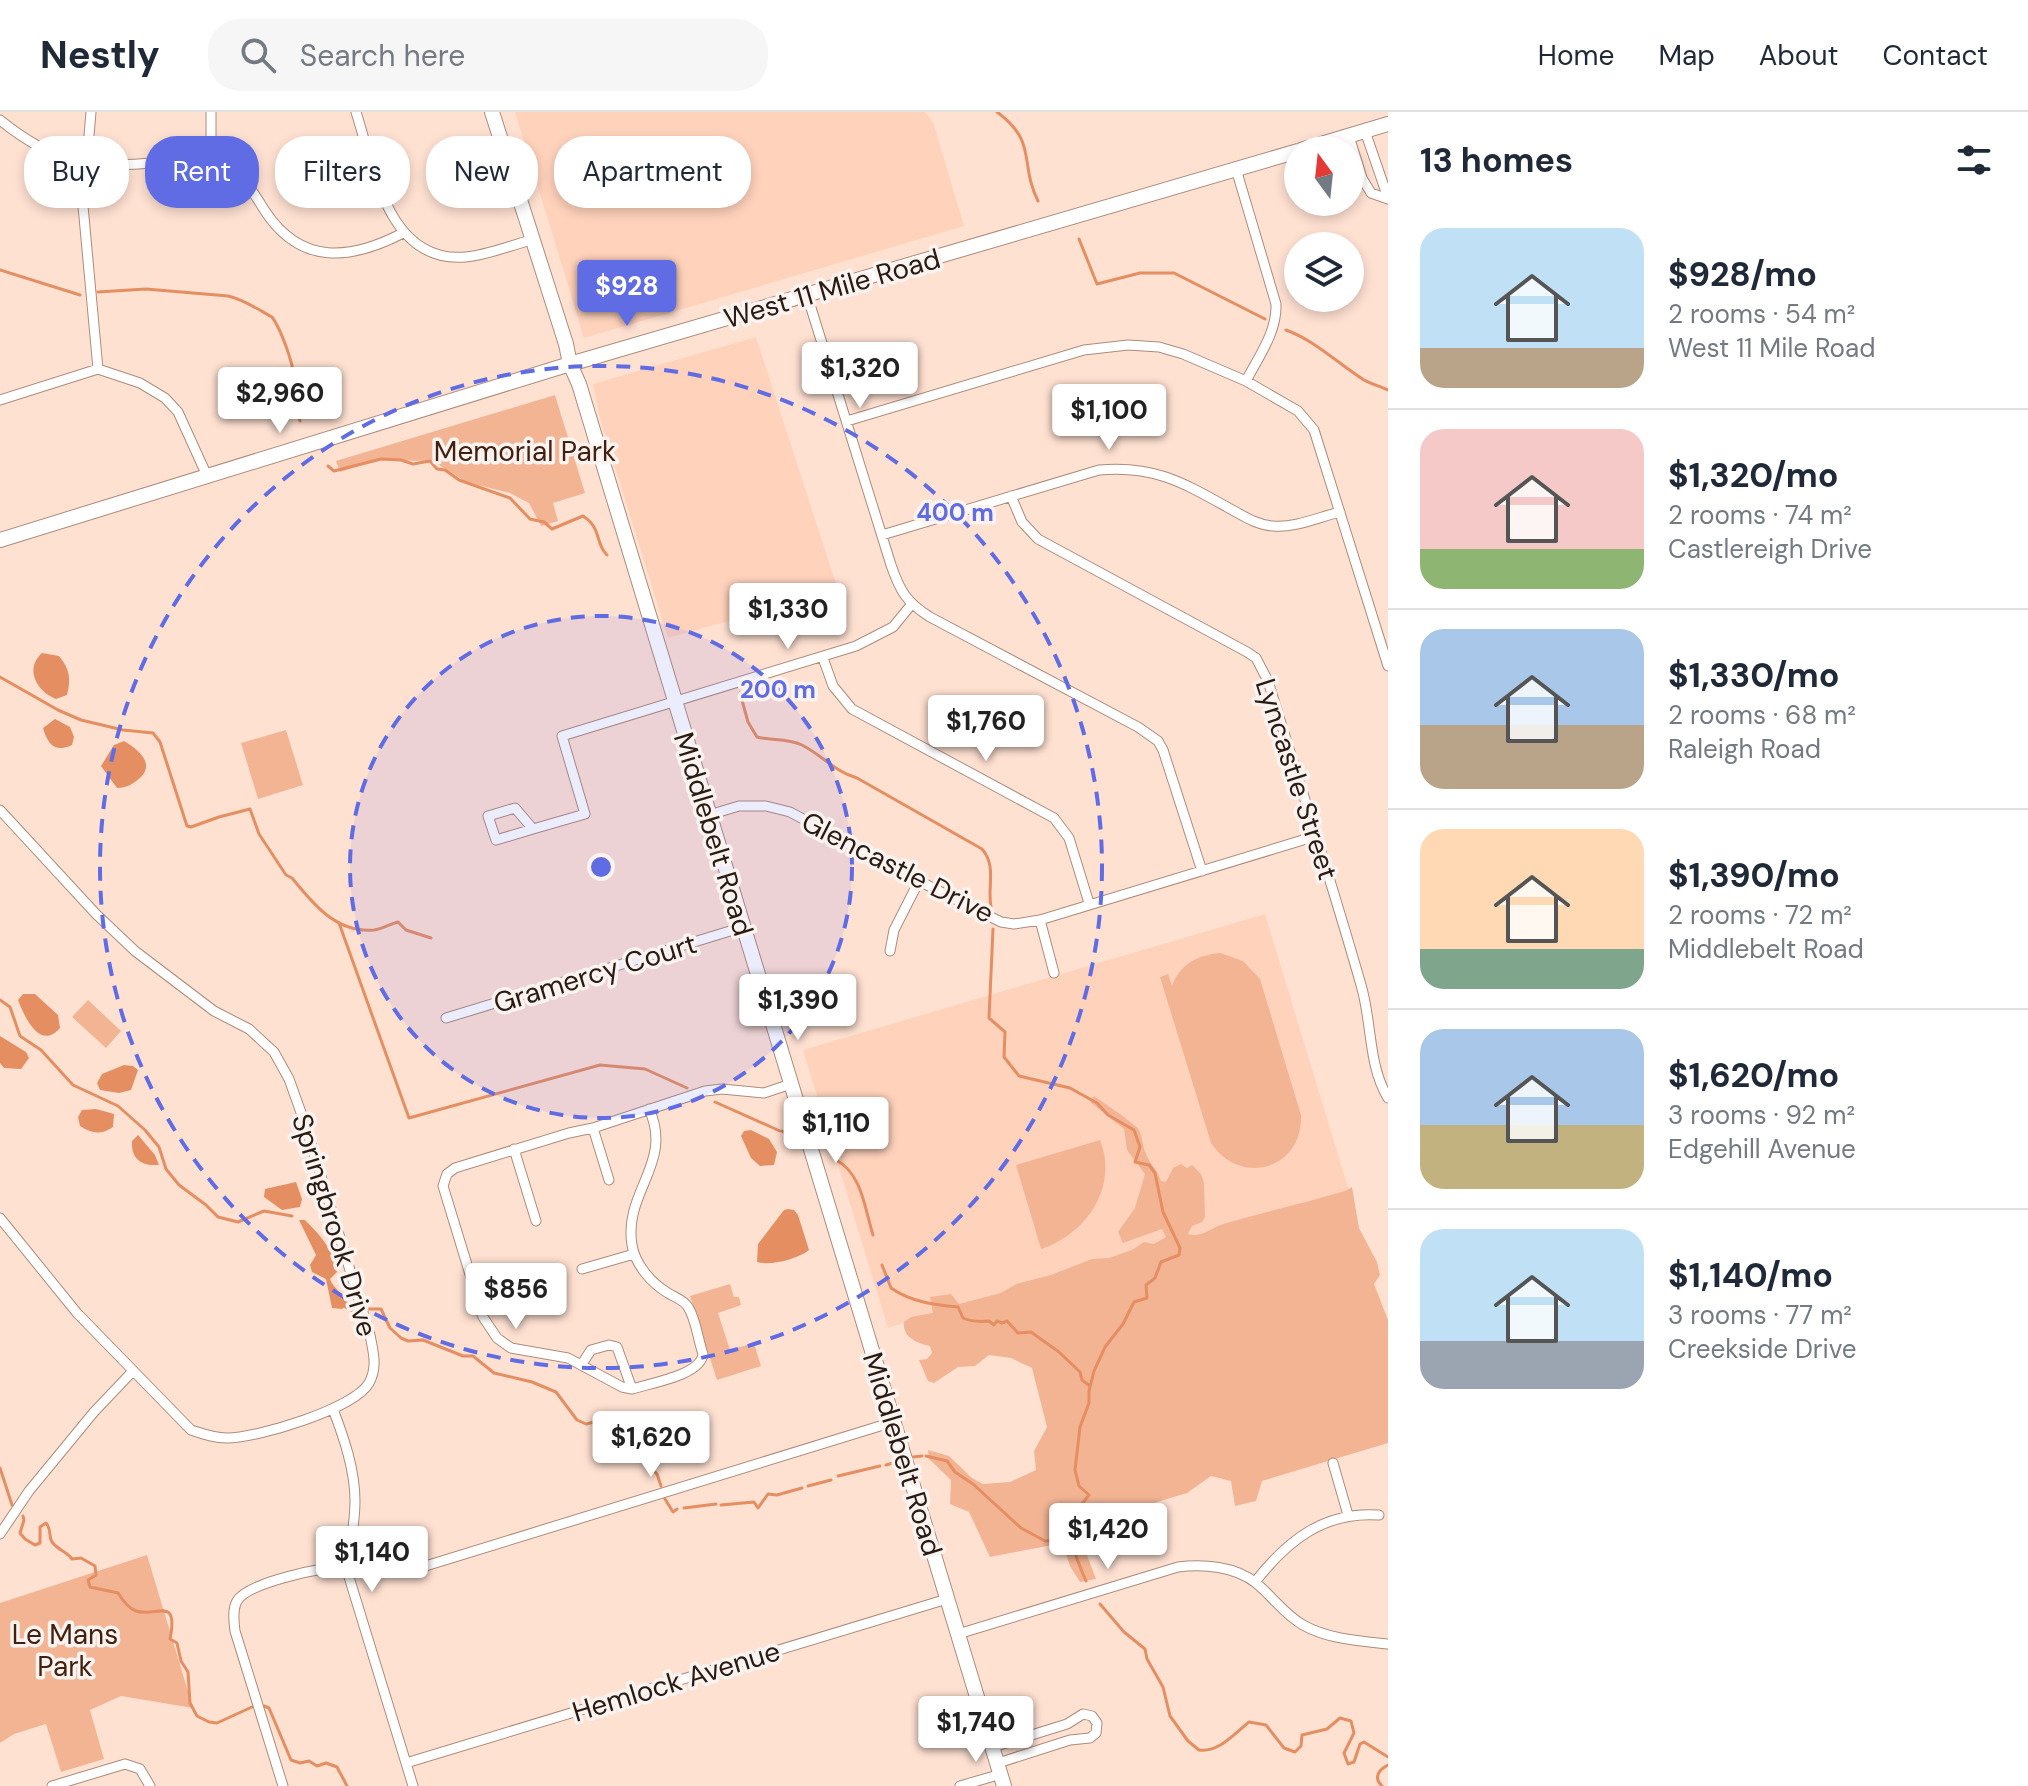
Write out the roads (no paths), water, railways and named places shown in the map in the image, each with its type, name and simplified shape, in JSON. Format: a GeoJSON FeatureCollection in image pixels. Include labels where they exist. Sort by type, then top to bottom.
{"type":"FeatureCollection","features":[{"type":"Feature","properties":{"kind":"street"},"geometry":{"type":"LineString","coordinates":[[89,136],[91,112]]}},
{"type":"Feature","properties":{"kind":"street"},"geometry":{"type":"LineString","coordinates":[[211,112],[211,136]]}},
{"type":"Feature","properties":{"kind":"street"},"geometry":{"type":"LineString","coordinates":[[356,112],[389,211],[403,233],[424,248],[448,256],[467,257],[532,240]]}},
{"type":"Feature","properties":{"kind":"street","name":"Middlebelt Road"},"geometry":{"type":"LineString","coordinates":[[492,112],[583,398],[1001,1774]]}},
{"type":"Feature","properties":{"kind":"street"},"geometry":{"type":"LineString","coordinates":[[0,120],[24,136]]}},
{"type":"Feature","properties":{"kind":"street","name":"West 11 Mile Road"},"geometry":{"type":"LineString","coordinates":[[1349,136],[1388,124]]}},
{"type":"Feature","properties":{"kind":"street"},"geometry":{"type":"LineString","coordinates":[[1365,131],[1388,198]]}},
{"type":"Feature","properties":{"kind":"street","name":"West 11 Mile Road"},"geometry":{"type":"LineString","coordinates":[[0,540],[570,364],[1284,155]]}},
{"type":"Feature","properties":{"kind":"street"},"geometry":{"type":"LineString","coordinates":[[1236,169],[1276,304],[1272,333],[1246,381]]}},
{"type":"Feature","properties":{"kind":"street"},"geometry":{"type":"LineString","coordinates":[[1364,181],[1371,193],[1388,198]]}},
{"type":"Feature","properties":{"kind":"street"},"geometry":{"type":"LineString","coordinates":[[259,201],[280,229],[312,251],[333,255],[360,252],[403,233]]}},
{"type":"Feature","properties":{"kind":"street"},"geometry":{"type":"LineString","coordinates":[[83,208],[98,369]]}},
{"type":"Feature","properties":{"kind":"street"},"geometry":{"type":"LineString","coordinates":[[807,295],[896,579],[911,605],[1138,727],[1158,741],[1167,759],[1202,871]]}},
{"type":"Feature","properties":{"kind":"street"},"geometry":{"type":"LineString","coordinates":[[847,421],[1106,346],[1159,347],[1246,381],[1298,411],[1308,421],[1320,443],[1388,666]]}},
{"type":"Feature","properties":{"kind":"street"},"geometry":{"type":"LineString","coordinates":[[0,400],[98,369],[140,383],[165,398],[178,412],[208,478]]}},
{"type":"Feature","properties":{"kind":"street"},"geometry":{"type":"LineString","coordinates":[[882,535],[1099,470],[1136,469],[1169,476],[1248,518],[1270,526],[1295,524],[1340,512]]}},
{"type":"Feature","properties":{"kind":"street","name":"Lyncastle Street"},"geometry":{"type":"LineString","coordinates":[[1011,496],[1022,522],[1038,539],[1256,658],[1268,681],[1363,989],[1381,1085],[1388,1098]]}},
{"type":"Feature","properties":{"kind":"street"},"geometry":{"type":"LineString","coordinates":[[533,829],[515,808],[488,816],[496,840],[585,814],[562,736],[823,658],[875,638],[893,627],[911,605]]}},
{"type":"Feature","properties":{"kind":"street"},"geometry":{"type":"LineString","coordinates":[[823,658],[833,686],[852,709],[1054,818],[1069,838],[1089,903]]}},
{"type":"Feature","properties":{"kind":"street","name":"Glencastle Drive"},"geometry":{"type":"LineString","coordinates":[[709,815],[739,806],[766,806],[790,812],[1001,922],[1014,924],[1040,920],[1316,836]]}},
{"type":"Feature","properties":{"kind":"street","name":"Springbrook Drive"},"geometry":{"type":"LineString","coordinates":[[0,810],[96,914],[135,951],[214,1011],[259,1037],[274,1052],[285,1069],[306,1127],[375,1356],[371,1379],[366,1388],[348,1403],[257,1433],[228,1438],[191,1430],[77,1313],[0,1218]]}},
{"type":"Feature","properties":{"kind":"street"},"geometry":{"type":"LineString","coordinates":[[890,951],[894,930],[919,881]]}},
{"type":"Feature","properties":{"kind":"street"},"geometry":{"type":"LineString","coordinates":[[1040,920],[1054,973]]}},
{"type":"Feature","properties":{"kind":"street","name":"Gramercy Court"},"geometry":{"type":"LineString","coordinates":[[446,1018],[743,927]]}},
{"type":"Feature","properties":{"kind":"street"},"geometry":{"type":"LineString","coordinates":[[649,1109],[655,1122],[656,1139],[649,1177],[634,1203],[629,1225],[634,1254],[657,1286],[688,1307],[703,1354],[702,1361],[694,1370],[632,1389],[622,1387],[582,1364],[548,1353],[511,1348],[497,1338],[488,1327],[476,1294],[443,1186],[447,1174],[455,1168],[514,1149],[593,1128],[649,1109],[705,1091],[722,1089],[764,1093],[791,1084]]}},
{"type":"Feature","properties":{"kind":"street"},"geometry":{"type":"LineString","coordinates":[[593,1128],[609,1180]]}},
{"type":"Feature","properties":{"kind":"street"},"geometry":{"type":"LineString","coordinates":[[514,1149],[536,1221]]}},
{"type":"Feature","properties":{"kind":"street"},"geometry":{"type":"LineString","coordinates":[[582,1269],[634,1254]]}},
{"type":"Feature","properties":{"kind":"street"},"geometry":{"type":"LineString","coordinates":[[476,1294],[539,1273]]}},
{"type":"Feature","properties":{"kind":"street"},"geometry":{"type":"LineString","coordinates":[[582,1364],[591,1350],[609,1345],[617,1347],[632,1389]]}},
{"type":"Feature","properties":{"kind":"street"},"geometry":{"type":"LineString","coordinates":[[0,1534],[29,1491],[94,1412],[132,1372]]}},
{"type":"Feature","properties":{"kind":"street"},"geometry":{"type":"LineString","coordinates":[[333,1409],[344,1438],[354,1484],[349,1577],[413,1786]]}},
{"type":"Feature","properties":{"kind":"street"},"geometry":{"type":"LineString","coordinates":[[419,1568],[893,1422]]}},
{"type":"Feature","properties":{"kind":"street"},"geometry":{"type":"LineString","coordinates":[[1333,1463],[1348,1515]]}},
{"type":"Feature","properties":{"kind":"street"},"geometry":{"type":"LineString","coordinates":[[1255,1582],[1274,1557],[1301,1534],[1324,1522],[1348,1515],[1379,1515]]}},
{"type":"Feature","properties":{"kind":"street"},"geometry":{"type":"LineString","coordinates":[[958,1634],[1178,1567],[1210,1565],[1255,1582],[1302,1624],[1344,1639],[1388,1644]]}},
{"type":"Feature","properties":{"kind":"street"},"geometry":{"type":"LineString","coordinates":[[283,1786],[235,1631],[235,1607],[246,1592],[273,1582],[336,1566],[349,1566]]}},
{"type":"Feature","properties":{"kind":"street","name":"Hemlock Avenue"},"geometry":{"type":"LineString","coordinates":[[406,1763],[947,1599]]}},
{"type":"Feature","properties":{"kind":"street"},"geometry":{"type":"LineString","coordinates":[[960,1786],[1001,1774],[1070,1740],[1090,1738],[1096,1733],[1097,1723],[1092,1716],[1083,1714],[1067,1724],[993,1747]]}},
{"type":"Feature","properties":{"kind":"street"},"geometry":{"type":"LineString","coordinates":[[52,1786],[125,1764],[134,1765],[148,1782]]}},
{"type":"Feature","properties":{"kind":"waterway"},"geometry":{"type":"LineString","coordinates":[[997,112],[1010,123],[1023,143],[1038,201]]}},
{"type":"Feature","properties":{"kind":"waterway"},"geometry":{"type":"LineString","coordinates":[[1079,239],[1097,284],[1140,273],[1174,273],[1265,319]]}},
{"type":"Feature","properties":{"kind":"waterway"},"geometry":{"type":"LineString","coordinates":[[0,270],[80,295]]}},
{"type":"Feature","properties":{"kind":"waterway"},"geometry":{"type":"LineString","coordinates":[[98,292],[146,289],[228,296],[272,317],[291,363],[294,404],[300,421]]}},
{"type":"Feature","properties":{"kind":"waterway"},"geometry":{"type":"LineString","coordinates":[[1286,330],[1317,346],[1364,380],[1388,390]]}},
{"type":"Feature","properties":{"kind":"waterway"},"geometry":{"type":"LineString","coordinates":[[328,466],[334,471],[381,459],[413,464],[430,461],[437,469],[445,470],[459,480],[510,498],[530,519],[544,522],[552,529],[583,516],[593,526],[607,555]]}},
{"type":"Feature","properties":{"kind":"waterway"},"geometry":{"type":"LineString","coordinates":[[0,677],[81,720],[153,733],[160,742],[187,826],[250,809],[259,834],[286,875],[317,907],[337,922],[360,930],[374,930],[398,922],[406,930],[431,938]]}},
{"type":"Feature","properties":{"kind":"waterway"},"geometry":{"type":"LineString","coordinates":[[740,693],[748,722],[757,737],[802,745],[842,771],[982,849],[989,862],[991,907]]}},
{"type":"Feature","properties":{"kind":"waterway"},"geometry":{"type":"LineString","coordinates":[[339,923],[409,1118],[600,1065],[645,1069],[687,1088]]}},
{"type":"Feature","properties":{"kind":"waterway"},"geometry":{"type":"LineString","coordinates":[[993,929],[989,1018],[1005,1032],[1004,1057],[1019,1076],[1070,1088],[1134,1130],[1140,1147],[1135,1162],[1149,1165],[1155,1173],[1163,1212],[1180,1248],[1179,1255],[1161,1262],[1155,1278],[1146,1285],[1147,1298],[1134,1302],[1123,1324],[1105,1347],[1094,1371],[1089,1403],[1080,1427],[1075,1470],[1079,1486],[1089,1495],[1082,1504],[1073,1506],[1071,1516],[1075,1554],[1086,1581]]}},
{"type":"Feature","properties":{"kind":"waterway"},"geometry":{"type":"LineString","coordinates":[[0,1000],[10,1007],[20,1036],[41,1050],[73,1085],[118,1106],[145,1130],[159,1147],[166,1169],[179,1185],[218,1217],[238,1222],[264,1211],[292,1216]]}},
{"type":"Feature","properties":{"kind":"waterway"},"geometry":{"type":"LineString","coordinates":[[715,1102],[780,1131]]}},
{"type":"Feature","properties":{"kind":"waterway"},"geometry":{"type":"LineString","coordinates":[[782,1131],[792,1137]]}},
{"type":"Feature","properties":{"kind":"waterway"},"geometry":{"type":"LineString","coordinates":[[836,1160],[845,1166],[857,1183],[873,1235]]}},
{"type":"Feature","properties":{"kind":"waterway"},"geometry":{"type":"LineString","coordinates":[[882,1265],[891,1288],[907,1297],[958,1307],[963,1318],[970,1320],[989,1321],[994,1325],[997,1321],[1007,1321],[1018,1333],[1031,1332],[1059,1352],[1090,1386]]}},
{"type":"Feature","properties":{"kind":"waterway"},"geometry":{"type":"LineString","coordinates":[[344,1306],[354,1312]]}},
{"type":"Feature","properties":{"kind":"waterway"},"geometry":{"type":"LineString","coordinates":[[368,1309],[381,1309],[390,1328],[401,1338],[423,1340],[463,1356],[473,1356],[494,1373],[532,1382],[556,1392],[577,1420],[586,1424],[616,1420],[630,1432],[636,1445],[642,1449],[646,1463],[657,1474],[661,1486]]}},
{"type":"Feature","properties":{"kind":"waterway"},"geometry":{"type":"LineString","coordinates":[[913,1457],[922,1456]]}},
{"type":"Feature","properties":{"kind":"waterway"},"geometry":{"type":"LineString","coordinates":[[926,1456],[947,1461],[955,1472],[973,1484],[1021,1528],[1045,1541],[1070,1539]]}},
{"type":"Feature","properties":{"kind":"waterway"},"geometry":{"type":"LineString","coordinates":[[886,1465],[893,1463]]}},
{"type":"Feature","properties":{"kind":"waterway"},"geometry":{"type":"LineString","coordinates":[[838,1476],[880,1466]]}},
{"type":"Feature","properties":{"kind":"waterway"},"geometry":{"type":"LineString","coordinates":[[0,1468],[12,1505]]}},
{"type":"Feature","properties":{"kind":"waterway"},"geometry":{"type":"LineString","coordinates":[[808,1486],[831,1480]]}},
{"type":"Feature","properties":{"kind":"waterway"},"geometry":{"type":"LineString","coordinates":[[721,1505],[754,1502],[758,1508],[768,1494],[777,1495],[802,1488]]}},
{"type":"Feature","properties":{"kind":"waterway"},"geometry":{"type":"LineString","coordinates":[[665,1499],[673,1512],[677,1509]]}},
{"type":"Feature","properties":{"kind":"waterway"},"geometry":{"type":"LineString","coordinates":[[684,1508],[716,1504]]}},
{"type":"Feature","properties":{"kind":"waterway"},"geometry":{"type":"LineString","coordinates":[[23,1516],[20,1533],[25,1539],[35,1545],[40,1543],[40,1527],[46,1523],[52,1542],[57,1547],[72,1559],[81,1558],[95,1566],[96,1575],[88,1580],[90,1587],[118,1593],[136,1611],[168,1612],[172,1625],[170,1639],[177,1643],[181,1661],[188,1672],[190,1703],[197,1716],[217,1723],[252,1707]]}},
{"type":"Feature","properties":{"kind":"waterway"},"geometry":{"type":"LineString","coordinates":[[1100,1604],[1124,1632],[1145,1649],[1147,1659],[1163,1687],[1170,1716],[1188,1741],[1199,1750],[1220,1745],[1249,1722],[1266,1725],[1284,1748],[1295,1752],[1301,1746],[1302,1735],[1327,1729],[1340,1718],[1351,1721],[1354,1733],[1344,1753],[1348,1764],[1354,1762],[1360,1744],[1364,1742],[1388,1757]]}},
{"type":"Feature","properties":{"kind":"waterway"},"geometry":{"type":"LineString","coordinates":[[264,1706],[269,1708],[291,1760],[337,1767],[347,1786]]}},
{"type":"Feature","properties":{"kind":"waterway"},"geometry":{"type":"LineString","coordinates":[[1382,1786],[1378,1774],[1388,1765]]}},
{"type":"Feature","properties":{"kind":"park label","name":"Memorial Park"},"geometry":{"type":"Point","coordinates":[525,451]}},
{"type":"Feature","properties":{"kind":"park label","name":"Le Mans Park"},"geometry":{"type":"Point","coordinates":[65,1650]}}]}
